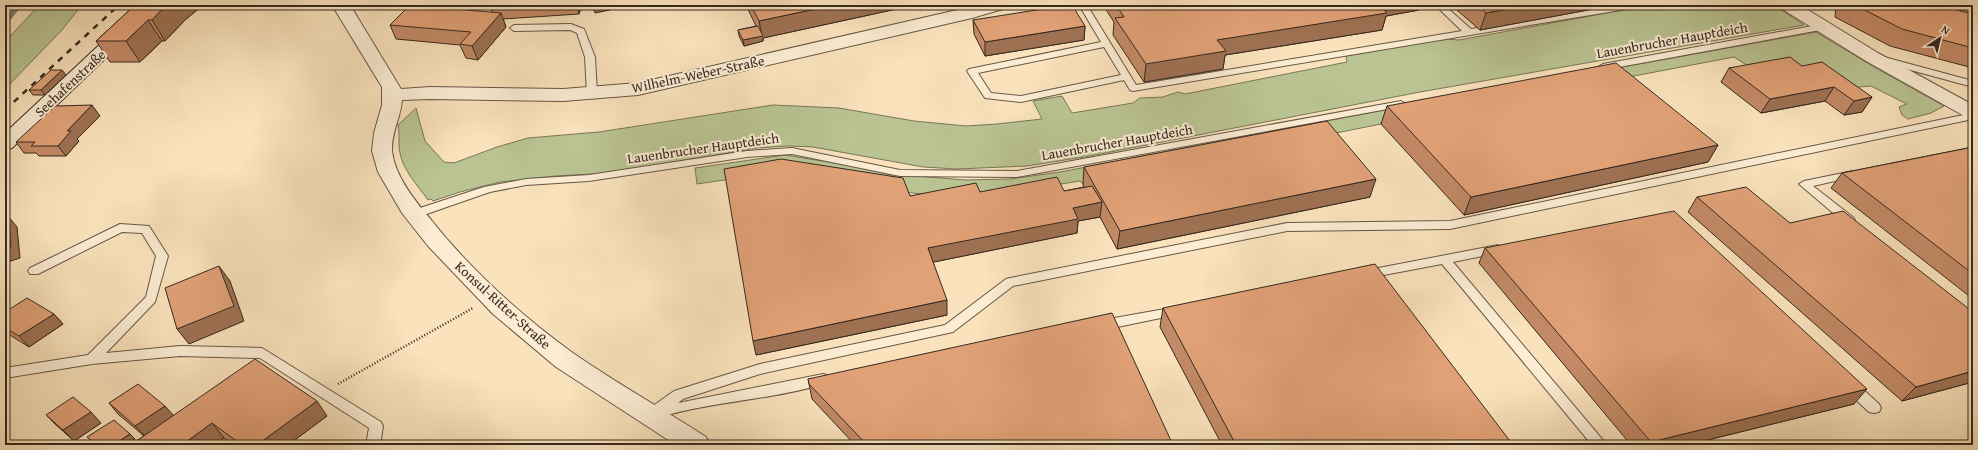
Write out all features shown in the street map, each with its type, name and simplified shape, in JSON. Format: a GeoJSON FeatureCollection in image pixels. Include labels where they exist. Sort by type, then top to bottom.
{"type":"FeatureCollection","features":[{"type":"Feature","properties":{"kind":"street","name":"Seehafenstraße"},"geometry":{"type":"LineString","coordinates":[[5,144],[152,5]]}},
{"type":"Feature","properties":{"kind":"street"},"geometry":{"type":"LineString","coordinates":[[341,5],[387,78],[394,95]]}},
{"type":"Feature","properties":{"kind":"street","name":"Wilhelm-Weber-Straße"},"geometry":{"type":"LineString","coordinates":[[394,95],[430,93],[508,95],[592,94],[638,89],[972,13],[997,5]]}},
{"type":"Feature","properties":{"kind":"street"},"geometry":{"type":"LineString","coordinates":[[1788,5],[1872,57],[1973,113]]}},
{"type":"Feature","properties":{"kind":"street","name":"Konsul-Ritter-Straße"},"geometry":{"type":"LineString","coordinates":[[394,95],[391,111],[384,131],[382,146],[383,159],[391,177],[415,214],[431,235],[474,282],[523,326],[566,361],[697,445]]}},
{"type":"Feature","properties":{"kind":"lane"},"geometry":{"type":"LineString","coordinates":[[1083,5],[1133,88],[1633,5]]}},
{"type":"Feature","properties":{"kind":"lane"},"geometry":{"type":"LineString","coordinates":[[1439,5],[1469,32]]}},
{"type":"Feature","properties":{"kind":"lane"},"geometry":{"type":"LineString","coordinates":[[514,28],[571,27],[581,31],[590,57],[592,94]]}},
{"type":"Feature","properties":{"kind":"lane","name":"Lauenbrucher Hauptdeich"},"geometry":{"type":"LineString","coordinates":[[1594,69],[1823,27]]}},
{"type":"Feature","properties":{"kind":"lane"},"geometry":{"type":"LineString","coordinates":[[1107,44],[972,71],[988,96],[1021,99],[1127,77]]}},
{"type":"Feature","properties":{"kind":"lane"},"geometry":{"type":"LineString","coordinates":[[1872,57],[1973,84]]}},
{"type":"Feature","properties":{"kind":"lane","name":"Lauenbrucher Hauptdeich"},"geometry":{"type":"LineString","coordinates":[[415,214],[488,189],[526,182],[589,178],[747,154],[792,151],[900,173],[1017,174],[1415,101]]}},
{"type":"Feature","properties":{"kind":"lane"},"geometry":{"type":"LineString","coordinates":[[651,415],[679,396],[760,369],[950,329],[1010,282],[1287,227],[1450,225],[1973,116]]}},
{"type":"Feature","properties":{"kind":"lane"},"geometry":{"type":"LineString","coordinates":[[1860,229],[1804,184],[1866,172]]}},
{"type":"Feature","properties":{"kind":"lane"},"geometry":{"type":"LineString","coordinates":[[34,272],[120,228],[145,230],[162,256],[151,299],[92,359]]}},
{"type":"Feature","properties":{"kind":"lane"},"geometry":{"type":"LineString","coordinates":[[1358,276],[1513,246]]}},
{"type":"Feature","properties":{"kind":"lane"},"geometry":{"type":"LineString","coordinates":[[1444,259],[1600,445]]}},
{"type":"Feature","properties":{"kind":"lane"},"geometry":{"type":"LineString","coordinates":[[1374,273],[1383,285]]}},
{"type":"Feature","properties":{"kind":"lane"},"geometry":{"type":"LineString","coordinates":[[1091,327],[1185,309]]}},
{"type":"Feature","properties":{"kind":"lane"},"geometry":{"type":"LineString","coordinates":[[5,373],[92,359],[180,351],[262,353],[376,426],[373,445]]}},
{"type":"Feature","properties":{"kind":"lane"},"geometry":{"type":"LineString","coordinates":[[1839,376],[1874,408]]}},
{"type":"Feature","properties":{"kind":"lane"},"geometry":{"type":"LineString","coordinates":[[651,415],[689,405],[728,399],[832,377]]}},
{"type":"Feature","properties":{"kind":"path"},"geometry":{"type":"LineString","coordinates":[[5,10],[9,5]]}},
{"type":"Feature","properties":{"kind":"path"},"geometry":{"type":"LineString","coordinates":[[323,392],[492,298]]}},
{"type":"Feature","properties":{"kind":"green space"},"geometry":{"type":"Polygon","coordinates":[[[39,5],[82,5],[61,31],[5,89],[5,42],[39,5]]]}},
{"type":"Feature","properties":{"kind":"green space"},"geometry":{"type":"Polygon","coordinates":[[[1650,5],[1774,5],[1804,25],[1420,92],[1090,156],[1027,166],[957,169],[923,167],[813,147],[788,146],[757,148],[611,173],[555,176],[500,182],[460,192],[433,201],[431,199],[428,200],[411,178],[404,166],[399,150],[398,125],[416,108],[425,141],[444,162],[454,163],[497,147],[528,138],[599,132],[773,105],[839,108],[914,121],[966,126],[1042,119],[1033,101],[1062,96],[1072,113],[1133,103],[1140,98],[1163,97],[1178,92],[1185,94],[1347,62],[1346,56],[1445,39],[1459,40],[1650,5]]]}},
{"type":"Feature","properties":{"kind":"green space"},"geometry":{"type":"Polygon","coordinates":[[[1816,32],[1874,67],[1944,106],[1931,113],[1908,119],[1902,115],[1899,107],[1907,104],[1871,86],[1836,89],[1759,73],[1734,57],[1381,124],[1083,184],[1080,181],[979,197],[911,193],[778,172],[697,184],[695,168],[785,155],[916,176],[965,180],[1010,179],[1060,172],[1384,110],[1816,32]]]}},
{"type":"Feature","properties":{"kind":"building"},"geometry":{"type":"Polygon","coordinates":[[[135,5],[166,5],[152,20],[148,20],[126,41],[96,41],[135,5]]]}},
{"type":"Feature","properties":{"kind":"building"},"geometry":{"type":"Polygon","coordinates":[[[410,5],[501,13],[472,46],[460,44],[471,32],[390,25],[410,5]]]}},
{"type":"Feature","properties":{"kind":"building"},"geometry":{"type":"Polygon","coordinates":[[[593,5],[609,5],[593,8],[593,5]]]}},
{"type":"Feature","properties":{"kind":"building"},"geometry":{"type":"Polygon","coordinates":[[[751,5],[834,5],[759,21],[751,5]]]}},
{"type":"Feature","properties":{"kind":"building"},"geometry":{"type":"Polygon","coordinates":[[[1072,5],[1085,26],[985,42],[973,20],[1072,5]]]}},
{"type":"Feature","properties":{"kind":"building"},"geometry":{"type":"Polygon","coordinates":[[[1116,5],[1379,5],[1387,13],[1217,40],[1226,51],[1146,64],[1115,18],[1124,17],[1116,5]]]}},
{"type":"Feature","properties":{"kind":"building"},"geometry":{"type":"Polygon","coordinates":[[[1477,5],[1529,5],[1486,13],[1477,5]]]}},
{"type":"Feature","properties":{"kind":"building"},"geometry":{"type":"Polygon","coordinates":[[[1855,5],[1937,5],[1973,14],[1973,48],[1902,29],[1855,5]]]}},
{"type":"Feature","properties":{"kind":"building"},"geometry":{"type":"Polygon","coordinates":[[[758,26],[763,36],[743,40],[738,30],[758,26]]]}},
{"type":"Feature","properties":{"kind":"building"},"geometry":{"type":"Polygon","coordinates":[[[1790,57],[1802,66],[1822,62],[1872,97],[1854,101],[1834,87],[1770,99],[1729,68],[1790,57]]]}},
{"type":"Feature","properties":{"kind":"building"},"geometry":{"type":"Polygon","coordinates":[[[1616,63],[1718,145],[1471,197],[1387,106],[1616,63]]]}},
{"type":"Feature","properties":{"kind":"building"},"geometry":{"type":"Polygon","coordinates":[[[51,70],[62,70],[41,90],[29,90],[51,70]]]}},
{"type":"Feature","properties":{"kind":"building"},"geometry":{"type":"Polygon","coordinates":[[[92,105],[67,131],[71,131],[58,146],[31,146],[35,142],[16,142],[55,106],[92,105]]]}},
{"type":"Feature","properties":{"kind":"building"},"geometry":{"type":"Polygon","coordinates":[[[1327,121],[1376,179],[1120,231],[1084,167],[1327,121]]]}},
{"type":"Feature","properties":{"kind":"building"},"geometry":{"type":"Polygon","coordinates":[[[1973,147],[1973,274],[1842,173],[1973,147]]]}},
{"type":"Feature","properties":{"kind":"building"},"geometry":{"type":"Polygon","coordinates":[[[781,159],[903,178],[910,196],[976,183],[980,192],[1057,177],[1064,191],[1092,186],[1102,202],[1073,208],[1078,219],[928,248],[947,300],[753,341],[724,169],[781,159]]]}},
{"type":"Feature","properties":{"kind":"building"},"geometry":{"type":"Polygon","coordinates":[[[1746,187],[1790,223],[1843,211],[1973,312],[1973,371],[1916,387],[1697,197],[1746,187]]]}},
{"type":"Feature","properties":{"kind":"building"},"geometry":{"type":"Polygon","coordinates":[[[1674,211],[1867,389],[1651,442],[1485,248],[1674,211]]]}},
{"type":"Feature","properties":{"kind":"building"},"geometry":{"type":"Polygon","coordinates":[[[8,216],[11,247],[5,249],[5,217],[8,216]]]}},
{"type":"Feature","properties":{"kind":"building"},"geometry":{"type":"Polygon","coordinates":[[[1375,264],[1513,445],[1236,445],[1163,308],[1375,264]]]}},
{"type":"Feature","properties":{"kind":"building"},"geometry":{"type":"Polygon","coordinates":[[[219,266],[234,306],[177,329],[165,288],[219,266]]]}},
{"type":"Feature","properties":{"kind":"building"},"geometry":{"type":"Polygon","coordinates":[[[27,298],[54,314],[19,336],[5,328],[5,312],[27,298]]]}},
{"type":"Feature","properties":{"kind":"building"},"geometry":{"type":"Polygon","coordinates":[[[1112,313],[1173,445],[867,445],[809,384],[808,379],[1112,313]]]}},
{"type":"Feature","properties":{"kind":"building"},"geometry":{"type":"Polygon","coordinates":[[[255,359],[317,401],[257,445],[242,445],[212,423],[182,445],[138,445],[135,442],[255,359]]]}},
{"type":"Feature","properties":{"kind":"building"},"geometry":{"type":"Polygon","coordinates":[[[138,384],[165,406],[135,426],[109,403],[138,384]]]}},
{"type":"Feature","properties":{"kind":"building"},"geometry":{"type":"Polygon","coordinates":[[[73,397],[91,412],[63,430],[46,415],[73,397]]]}},
{"type":"Feature","properties":{"kind":"building"},"geometry":{"type":"Polygon","coordinates":[[[114,420],[130,434],[113,445],[97,445],[87,437],[114,420]]]}},
{"type":"Feature","properties":{"kind":"waterway"},"geometry":{"type":"LineString","coordinates":[[5,23],[19,5]]}},
{"type":"Feature","properties":{"kind":"railway"},"geometry":{"type":"LineString","coordinates":[[5,110],[119,5]]}}]}
